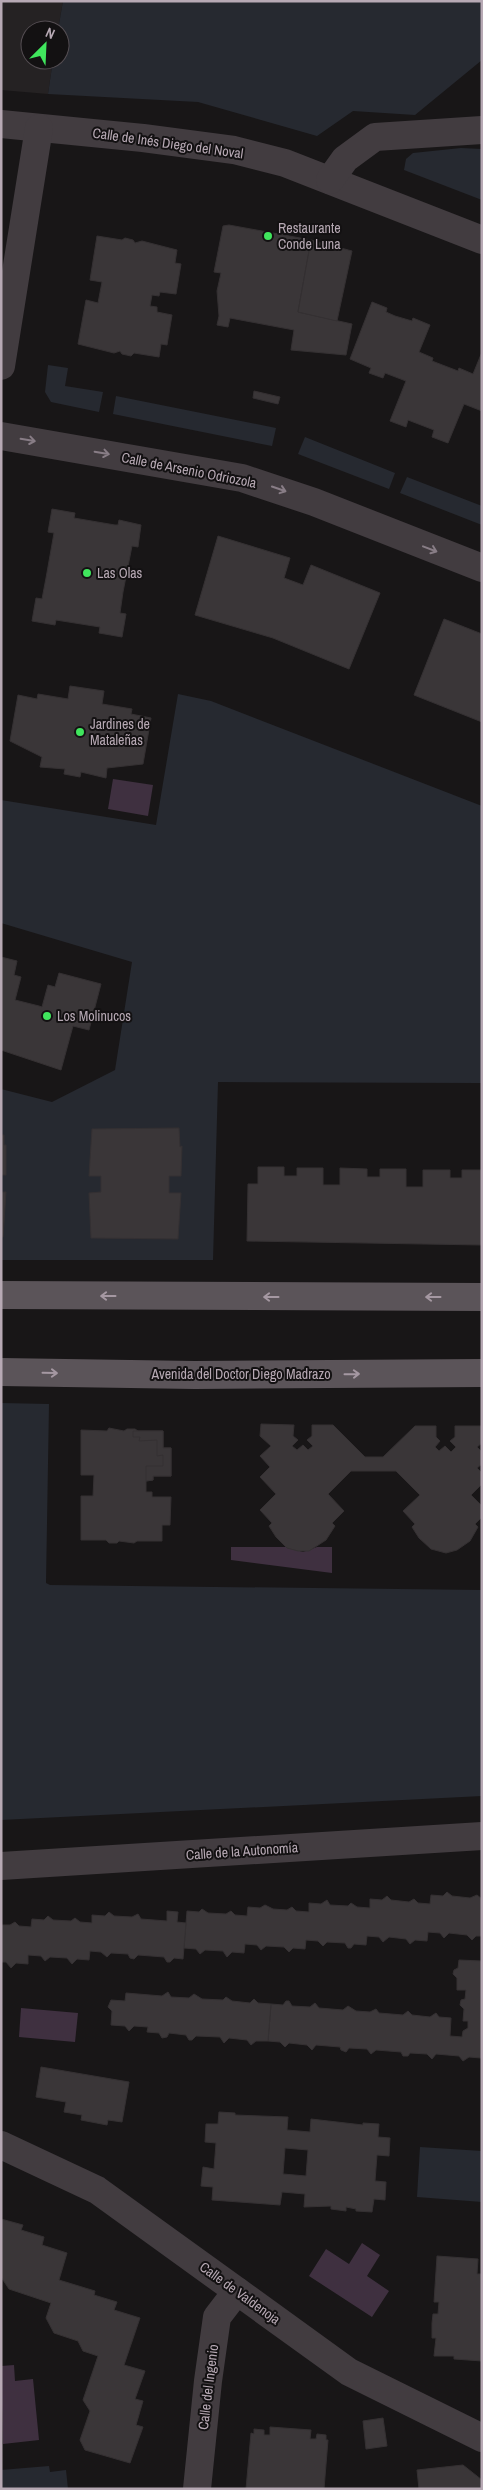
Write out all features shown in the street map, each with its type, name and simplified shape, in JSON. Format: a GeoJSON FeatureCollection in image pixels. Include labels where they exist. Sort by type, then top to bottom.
{"type":"FeatureCollection","features":[{"type":"Feature","properties":{"kind":"main road"},"geometry":{"type":"LineString","coordinates":[[1,1296],[482,1297]]}},
{"type":"Feature","properties":{"kind":"main road","name":"Avenida del Doctor Diego Madrazo"},"geometry":{"type":"LineString","coordinates":[[1,1372],[195,1375],[482,1373]]}},
{"type":"Feature","properties":{"kind":"street","name":"Calle de Inés Diego del Noval"},"geometry":{"type":"LineString","coordinates":[[1,124],[143,138],[234,150],[285,162],[482,240]]}},
{"type":"Feature","properties":{"kind":"street"},"geometry":{"type":"LineString","coordinates":[[1,366],[39,128]]}},
{"type":"Feature","properties":{"kind":"street"},"geometry":{"type":"LineString","coordinates":[[330,180],[344,159],[375,138],[482,130]]}},
{"type":"Feature","properties":{"kind":"street","name":"Calle de Arsenio Odriozola"},"geometry":{"type":"LineString","coordinates":[[1,436],[242,478],[306,499],[482,568]]}},
{"type":"Feature","properties":{"kind":"street","name":"Calle de la Autonomía"},"geometry":{"type":"LineString","coordinates":[[1,1866],[482,1836]]}},
{"type":"Feature","properties":{"kind":"street","name":"Calle de Valdenoja"},"geometry":{"type":"LineString","coordinates":[[1,2145],[97,2190],[349,2372],[482,2438]]}},
{"type":"Feature","properties":{"kind":"street","name":"Calle del Ingenio"},"geometry":{"type":"LineString","coordinates":[[197,2489],[208,2381],[217,2317],[237,2292]]}},
{"type":"Feature","properties":{"kind":"shaded area"},"geometry":{"type":"Polygon","coordinates":[[[1,1],[63,1],[60,20],[20,20],[20,70],[52,70],[48,94],[1,90],[1,1]]]}},
{"type":"Feature","properties":{"kind":"shaded area"},"geometry":{"type":"Polygon","coordinates":[[[63,1],[482,1],[482,60],[415,115],[353,111],[317,136],[198,102],[48,94],[52,70],[70,70],[70,20],[60,20],[63,1]]]}},
{"type":"Feature","properties":{"kind":"shaded area"},"geometry":{"type":"Polygon","coordinates":[[[461,148],[482,149],[482,200],[404,170],[406,159],[413,153],[461,148]]]}},
{"type":"Feature","properties":{"kind":"shaded area"},"geometry":{"type":"Polygon","coordinates":[[[48,365],[68,368],[65,386],[103,392],[99,412],[51,402],[45,392],[48,365]]]}},
{"type":"Feature","properties":{"kind":"shaded area"},"geometry":{"type":"Polygon","coordinates":[[[116,396],[276,428],[272,446],[113,414],[116,396]]]}},
{"type":"Feature","properties":{"kind":"shaded area"},"geometry":{"type":"Polygon","coordinates":[[[305,437],[395,473],[389,489],[298,454],[305,437]]]}},
{"type":"Feature","properties":{"kind":"shaded area"},"geometry":{"type":"Polygon","coordinates":[[[407,477],[482,506],[482,525],[400,493],[407,477]]]}},
{"type":"Feature","properties":{"kind":"shaded area"},"geometry":{"type":"Polygon","coordinates":[[[178,694],[211,701],[482,806],[482,1083],[218,1082],[213,1260],[1,1260],[1,1089],[52,1102],[115,1070],[132,962],[1,923],[1,800],[156,825],[178,694]]]}},
{"type":"Feature","properties":{"kind":"shaded area"},"geometry":{"type":"Polygon","coordinates":[[[113,779],[153,785],[148,816],[108,809],[113,779]]]}},
{"type":"Feature","properties":{"kind":"shaded area"},"geometry":{"type":"Polygon","coordinates":[[[1,1403],[49,1404],[46,1583],[50,1585],[482,1590],[482,1796],[1,1820],[1,1403]]]}},
{"type":"Feature","properties":{"kind":"shaded area"},"geometry":{"type":"Polygon","coordinates":[[[231,1547],[286,1547],[303,1552],[317,1547],[332,1547],[332,1573],[231,1560],[231,1547]]]}},
{"type":"Feature","properties":{"kind":"shaded area"},"geometry":{"type":"Polygon","coordinates":[[[21,2008],[78,2013],[75,2042],[19,2037],[21,2008]]]}},
{"type":"Feature","properties":{"kind":"shaded area"},"geometry":{"type":"Polygon","coordinates":[[[420,2147],[482,2151],[482,2202],[417,2197],[420,2147]]]}},
{"type":"Feature","properties":{"kind":"shaded area"},"geometry":{"type":"Polygon","coordinates":[[[362,2243],[380,2255],[367,2276],[389,2291],[372,2317],[309,2276],[326,2249],[349,2264],[362,2243]]]}},
{"type":"Feature","properties":{"kind":"shaded area"},"geometry":{"type":"Polygon","coordinates":[[[14,2365],[15,2381],[33,2379],[39,2440],[3,2444],[1,2366],[14,2365]]]}},
{"type":"Feature","properties":{"kind":"shaded area"},"geometry":{"type":"Polygon","coordinates":[[[49,2466],[50,2472],[66,2470],[68,2489],[1,2489],[1,2470],[49,2466]]]}},
{"type":"Feature","properties":{"kind":"building"},"geometry":{"type":"Polygon","coordinates":[[[229,225],[311,240],[298,312],[352,324],[346,355],[291,350],[294,330],[230,318],[228,327],[217,325],[219,316],[217,291],[221,273],[214,272],[223,226],[229,225]]]}},
{"type":"Feature","properties":{"kind":"building"},"geometry":{"type":"Polygon","coordinates":[[[97,236],[122,240],[125,238],[133,240],[135,243],[142,241],[177,250],[175,263],[181,264],[176,294],[160,292],[159,296],[152,295],[150,306],[157,307],[157,312],[172,315],[167,345],[161,344],[159,357],[134,353],[131,356],[122,354],[120,351],[114,353],[78,344],[86,300],[98,303],[102,282],[90,280],[97,236]]]}},
{"type":"Feature","properties":{"kind":"building"},"geometry":{"type":"Polygon","coordinates":[[[311,240],[352,251],[337,321],[298,312],[311,240]]]}},
{"type":"Feature","properties":{"kind":"building"},"geometry":{"type":"Polygon","coordinates":[[[372,302],[387,308],[386,312],[395,316],[412,321],[413,318],[430,325],[419,352],[433,358],[432,361],[458,371],[459,368],[473,374],[482,352],[482,411],[464,404],[448,443],[432,437],[434,430],[408,420],[406,427],[390,421],[406,381],[385,373],[383,378],[369,373],[371,368],[350,359],[372,302]]]}},
{"type":"Feature","properties":{"kind":"building"},"geometry":{"type":"Polygon","coordinates":[[[254,391],[280,397],[278,404],[253,398],[254,391]]]}},
{"type":"Feature","properties":{"kind":"building","name":"Las Olas"},"geometry":{"type":"Polygon","coordinates":[[[52,509],[75,513],[74,518],[115,525],[118,525],[119,520],[141,525],[138,547],[132,546],[123,592],[120,613],[126,614],[122,637],[99,633],[100,627],[56,620],[55,625],[32,621],[36,598],[42,599],[46,578],[54,533],[48,532],[52,509]]]}},
{"type":"Feature","properties":{"kind":"building"},"geometry":{"type":"Polygon","coordinates":[[[218,536],[290,558],[284,578],[303,585],[311,565],[380,593],[349,669],[273,638],[195,615],[218,536]]]}},
{"type":"Feature","properties":{"kind":"building"},"geometry":{"type":"Polygon","coordinates":[[[444,619],[482,634],[482,722],[414,695],[444,619]]]}},
{"type":"Feature","properties":{"kind":"building","name":"Jardines de Mataleñas"},"geometry":{"type":"Polygon","coordinates":[[[70,686],[104,691],[102,704],[132,709],[131,714],[151,718],[143,764],[107,768],[106,778],[81,772],[80,777],[64,774],[65,769],[40,767],[42,757],[10,741],[18,695],[37,699],[38,694],[68,699],[70,686]]]}},
{"type":"Feature","properties":{"kind":"building","name":"Los Molinucos"},"geometry":{"type":"Polygon","coordinates":[[[1,957],[17,961],[14,975],[21,977],[15,1000],[42,1007],[48,985],[55,987],[59,973],[101,984],[89,1030],[73,1026],[61,1070],[1,1050],[1,957]]]}},
{"type":"Feature","properties":{"kind":"building"},"geometry":{"type":"Polygon","coordinates":[[[179,1128],[180,1147],[182,1146],[181,1176],[169,1176],[169,1193],[181,1193],[178,1239],[91,1238],[89,1193],[101,1192],[101,1176],[89,1176],[92,1129],[179,1128]]]}},
{"type":"Feature","properties":{"kind":"building"},"geometry":{"type":"Polygon","coordinates":[[[1,1135],[4,1135],[4,1145],[6,1145],[6,1175],[1,1175],[1,1135]]]}},
{"type":"Feature","properties":{"kind":"building"},"geometry":{"type":"Polygon","coordinates":[[[258,1167],[284,1167],[284,1176],[297,1176],[297,1168],[323,1168],[323,1185],[340,1185],[340,1168],[367,1169],[367,1177],[380,1177],[380,1169],[406,1169],[406,1187],[423,1187],[423,1170],[450,1170],[450,1178],[462,1178],[462,1170],[482,1170],[482,1245],[247,1241],[248,1184],[258,1184],[258,1167]]]}},
{"type":"Feature","properties":{"kind":"building"},"geometry":{"type":"Polygon","coordinates":[[[1,1192],[6,1192],[3,1237],[1,1237],[1,1192]]]}},
{"type":"Feature","properties":{"kind":"building"},"geometry":{"type":"Polygon","coordinates":[[[261,1424],[294,1425],[293,1436],[298,1440],[292,1446],[297,1450],[303,1445],[308,1450],[313,1446],[307,1440],[312,1436],[312,1425],[333,1425],[365,1457],[383,1457],[415,1426],[436,1426],[436,1437],[440,1441],[435,1447],[439,1451],[445,1446],[451,1452],[456,1447],[450,1441],[455,1437],[455,1426],[482,1426],[482,1443],[477,1447],[482,1452],[482,1464],[477,1468],[482,1473],[482,1484],[471,1495],[482,1506],[482,1517],[475,1524],[478,1527],[470,1541],[457,1550],[446,1553],[431,1549],[419,1538],[412,1527],[415,1524],[403,1511],[420,1495],[396,1471],[351,1471],[328,1494],[344,1511],[332,1523],[335,1526],[326,1540],[309,1551],[287,1548],[276,1537],[269,1526],[272,1523],[260,1510],[276,1494],[260,1477],[270,1467],[260,1456],[271,1446],[260,1436],[261,1424]]]}},
{"type":"Feature","properties":{"kind":"building"},"geometry":{"type":"Polygon","coordinates":[[[109,1428],[124,1431],[135,1429],[138,1431],[163,1431],[163,1448],[171,1448],[171,1476],[153,1476],[153,1480],[146,1481],[146,1492],[152,1492],[152,1497],[171,1497],[170,1525],[162,1525],[162,1541],[137,1541],[134,1543],[119,1541],[117,1543],[109,1543],[106,1540],[81,1540],[81,1496],[93,1496],[94,1475],[81,1475],[81,1430],[107,1431],[109,1428]]]}},
{"type":"Feature","properties":{"kind":"building"},"geometry":{"type":"Polygon","coordinates":[[[133,1431],[163,1431],[163,1448],[171,1448],[171,1476],[153,1476],[153,1480],[146,1481],[146,1466],[163,1466],[163,1455],[157,1456],[157,1440],[139,1441],[140,1437],[133,1437],[133,1431]]]}},
{"type":"Feature","properties":{"kind":"building"},"geometry":{"type":"Polygon","coordinates":[[[447,1892],[452,1896],[470,1898],[477,1895],[482,1899],[482,1936],[476,1936],[472,1940],[467,1935],[449,1933],[444,1938],[440,1933],[428,1932],[427,1941],[415,1940],[410,1944],[406,1939],[389,1937],[383,1942],[379,1937],[367,1936],[366,1945],[354,1944],[351,1948],[348,1948],[345,1943],[327,1942],[323,1946],[318,1941],[306,1940],[305,1949],[293,1948],[289,1952],[284,1947],[266,1946],[261,1950],[257,1945],[245,1944],[244,1953],[232,1952],[227,1957],[223,1951],[205,1950],[200,1954],[196,1949],[184,1948],[187,1911],[199,1912],[202,1909],[208,1913],[226,1914],[231,1911],[235,1915],[247,1916],[248,1907],[260,1908],[265,1905],[273,1909],[287,1910],[292,1907],[296,1911],[309,1912],[309,1903],[321,1904],[327,1900],[330,1905],[348,1906],[351,1903],[357,1907],[370,1908],[370,1899],[382,1900],[387,1896],[391,1900],[409,1902],[414,1899],[418,1903],[430,1904],[431,1895],[443,1896],[447,1892]]]}},
{"type":"Feature","properties":{"kind":"building"},"geometry":{"type":"Polygon","coordinates":[[[167,1911],[178,1912],[177,1922],[186,1923],[183,1959],[174,1958],[167,1962],[164,1957],[138,1955],[134,1959],[130,1958],[128,1954],[111,1953],[107,1957],[101,1952],[90,1951],[89,1960],[77,1959],[72,1964],[67,1958],[50,1957],[45,1961],[41,1956],[28,1955],[28,1964],[16,1963],[11,1968],[6,1962],[1,1962],[1,1925],[10,1925],[15,1922],[19,1926],[31,1927],[32,1919],[44,1920],[48,1916],[53,1920],[71,1921],[75,1918],[80,1922],[92,1923],[92,1915],[105,1916],[109,1912],[114,1916],[132,1917],[138,1914],[141,1919],[167,1921],[167,1911]]]}},
{"type":"Feature","properties":{"kind":"building"},"geometry":{"type":"Polygon","coordinates":[[[459,1960],[482,1961],[481,2058],[469,2057],[463,2061],[459,2056],[436,2054],[432,2059],[427,2054],[410,2053],[408,2056],[403,2056],[401,2052],[376,2050],[371,2054],[367,2049],[349,2048],[346,2052],[341,2050],[340,2047],[316,2045],[312,2050],[307,2045],[289,2043],[285,2047],[280,2042],[268,2041],[271,2004],[283,2005],[286,2001],[289,2001],[292,2006],[310,2007],[315,2003],[319,2008],[343,2010],[348,2006],[356,2011],[370,2012],[376,2009],[379,2013],[403,2015],[408,2011],[412,2015],[430,2017],[436,2013],[439,2017],[451,2018],[450,2036],[462,2037],[463,2031],[468,2028],[468,2021],[463,2021],[464,2009],[460,2005],[461,2000],[465,1999],[466,1990],[457,1990],[457,1978],[453,1974],[454,1970],[458,1968],[459,1960]]]}},
{"type":"Feature","properties":{"kind":"building"},"geometry":{"type":"Polygon","coordinates":[[[168,1992],[171,1997],[189,1998],[194,1994],[202,1999],[223,2000],[226,1997],[232,2001],[250,2003],[254,1999],[258,2003],[271,2004],[268,2041],[256,2041],[251,2045],[247,2040],[229,2038],[224,2043],[220,2037],[196,2036],[189,2040],[186,2035],[169,2033],[167,2037],[162,2038],[159,2033],[147,2032],[148,2027],[134,2026],[129,2031],[125,2026],[111,2025],[112,2011],[108,2007],[111,2000],[125,2001],[126,1993],[162,1996],[168,1992]]]}},
{"type":"Feature","properties":{"kind":"building"},"geometry":{"type":"Polygon","coordinates":[[[41,2067],[129,2082],[122,2122],[108,2120],[107,2125],[81,2120],[82,2115],[64,2112],[66,2102],[36,2097],[41,2067]]]}},
{"type":"Feature","properties":{"kind":"building"},"geometry":{"type":"Polygon","coordinates":[[[219,2112],[235,2113],[235,2115],[288,2117],[287,2130],[310,2132],[311,2119],[363,2125],[363,2123],[379,2124],[378,2137],[390,2138],[389,2156],[377,2155],[375,2181],[386,2182],[385,2200],[374,2199],[372,2212],[356,2211],[356,2209],[346,2207],[346,2211],[331,2209],[331,2206],[304,2207],[305,2194],[282,2192],[280,2205],[212,2200],[213,2187],[201,2186],[203,2167],[214,2169],[216,2143],[205,2142],[206,2124],[218,2124],[219,2112]],[[285,2148],[283,2174],[306,2176],[308,2150],[285,2148]]]}},
{"type":"Feature","properties":{"kind":"building"},"geometry":{"type":"Polygon","coordinates":[[[1,2219],[23,2225],[21,2230],[44,2237],[42,2245],[67,2253],[59,2280],[95,2291],[94,2295],[117,2302],[114,2310],[140,2318],[124,2365],[145,2371],[135,2399],[143,2401],[136,2425],[143,2427],[130,2463],[85,2450],[80,2440],[90,2411],[83,2400],[98,2356],[83,2351],[78,2341],[54,2333],[46,2318],[51,2303],[9,2289],[1,2277],[1,2219]]]}},
{"type":"Feature","properties":{"kind":"building"},"geometry":{"type":"Polygon","coordinates":[[[437,2256],[478,2259],[477,2274],[482,2274],[482,2361],[454,2359],[454,2356],[434,2356],[436,2338],[432,2338],[432,2323],[433,2314],[438,2314],[439,2302],[434,2302],[437,2256]]]}},
{"type":"Feature","properties":{"kind":"building"},"geometry":{"type":"Polygon","coordinates":[[[383,2418],[387,2446],[366,2449],[363,2421],[383,2418]]]}},
{"type":"Feature","properties":{"kind":"building"},"geometry":{"type":"Polygon","coordinates":[[[270,2427],[311,2430],[310,2439],[316,2439],[317,2434],[326,2435],[326,2440],[328,2440],[324,2489],[246,2489],[251,2433],[254,2434],[254,2429],[264,2430],[264,2435],[270,2435],[270,2427]]]}},
{"type":"Feature","properties":{"kind":"building"},"geometry":{"type":"Polygon","coordinates":[[[463,2465],[482,2480],[482,2489],[419,2489],[417,2470],[463,2465]]]}},
{"type":"Feature","properties":{"kind":"place","name":"Restaurante Conde Luna"},"geometry":{"type":"Point","coordinates":[268,236]}},
{"type":"Feature","properties":{"kind":"place","name":"Las Olas"},"geometry":{"type":"Point","coordinates":[87,573]}},
{"type":"Feature","properties":{"kind":"place","name":"Jardines de Mataleñas"},"geometry":{"type":"Point","coordinates":[80,732]}},
{"type":"Feature","properties":{"kind":"place","name":"Los Molinucos"},"geometry":{"type":"Point","coordinates":[47,1016]}}]}
